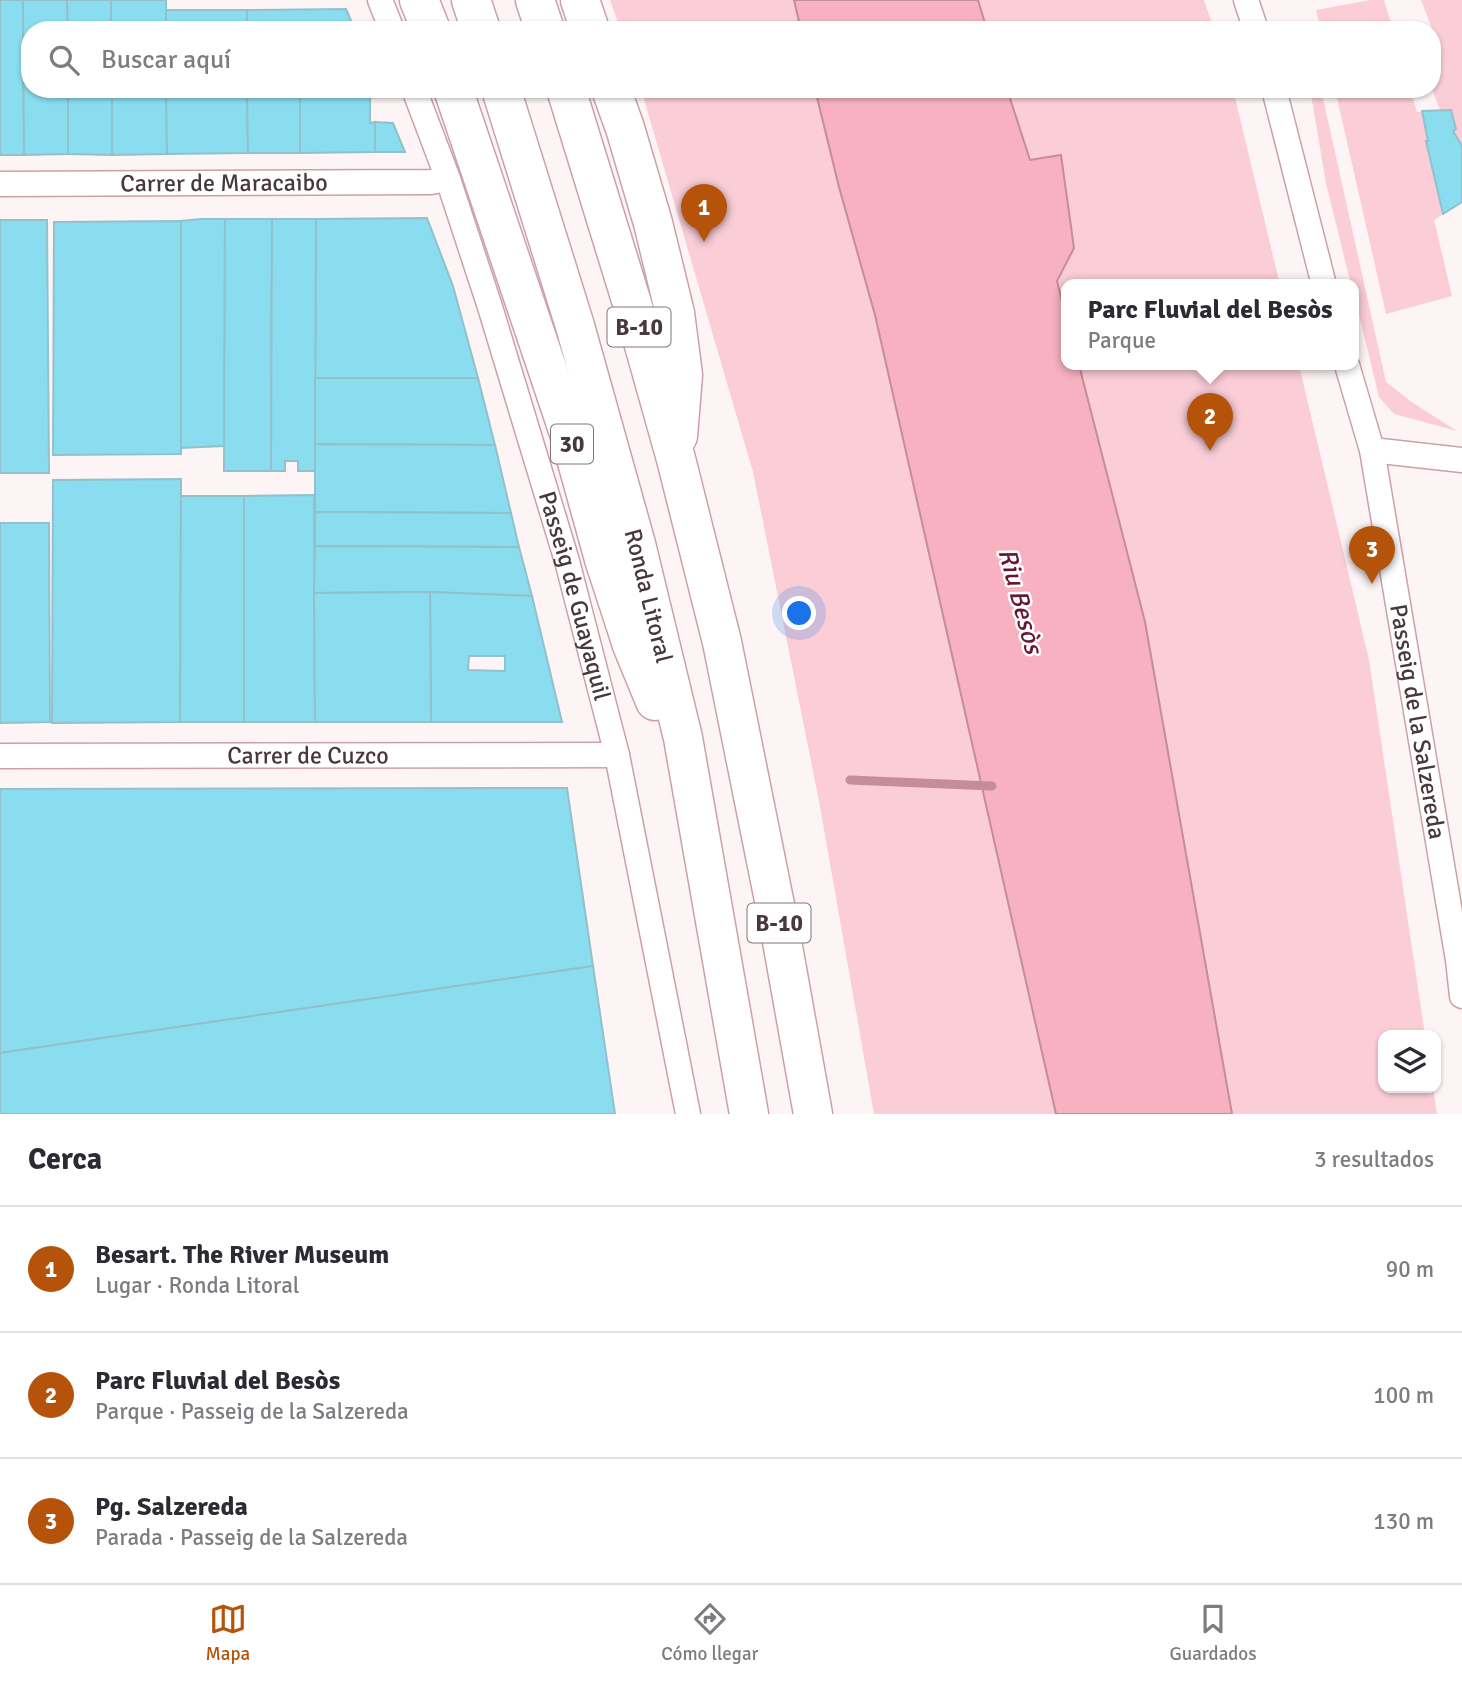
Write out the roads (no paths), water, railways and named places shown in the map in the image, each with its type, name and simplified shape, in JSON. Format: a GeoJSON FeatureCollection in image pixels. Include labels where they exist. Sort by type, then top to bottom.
{"type":"FeatureCollection","features":[{"type":"Feature","properties":{"kind":"highway"},"geometry":{"type":"LineString","coordinates":[[419,0],[427,21]]}},
{"type":"Feature","properties":{"kind":"highway"},"geometry":{"type":"LineString","coordinates":[[471,0],[478,21]]}},
{"type":"Feature","properties":{"kind":"highway"},"geometry":{"type":"LineString","coordinates":[[535,0],[542,21]]}},
{"type":"Feature","properties":{"kind":"highway"},"geometry":{"type":"LineString","coordinates":[[580,0],[587,21]]}},
{"type":"Feature","properties":{"kind":"highway","name":"30"},"geometry":{"type":"LineString","coordinates":[[456,98],[569,433],[604,559],[632,645],[693,797]]}},
{"type":"Feature","properties":{"kind":"highway","name":"Ronda Litoral"},"geometry":{"type":"LineString","coordinates":[[504,98],[575,326],[636,544],[683,738],[749,1114]]}},
{"type":"Feature","properties":{"kind":"highway","name":"B-10"},"geometry":{"type":"LineString","coordinates":[[569,98],[635,313],[676,459],[722,642],[780,930],[813,1114]]}},
{"type":"Feature","properties":{"kind":"highway"},"geometry":{"type":"LineString","coordinates":[[614,98],[653,223],[675,313],[683,375],[676,459]]}},
{"type":"Feature","properties":{"kind":"street"},"geometry":{"type":"LineString","coordinates":[[380,0],[388,21]]}},
{"type":"Feature","properties":{"kind":"street"},"geometry":{"type":"LineString","coordinates":[[1246,0],[1253,21]]}},
{"type":"Feature","properties":{"kind":"street"},"geometry":{"type":"LineString","coordinates":[[1259,0],[1261,21]]}},
{"type":"Feature","properties":{"kind":"street","name":"Passeig de Guayaquil"},"geometry":{"type":"LineString","coordinates":[[417,98],[448,179],[490,307],[567,561],[617,755],[688,1114]]}},
{"type":"Feature","properties":{"kind":"street"},"geometry":{"type":"LineString","coordinates":[[1276,98],[1322,279]]}},
{"type":"Feature","properties":{"kind":"street","name":"Carrer de Maracaibo"},"geometry":{"type":"LineString","coordinates":[[0,184],[431,182],[448,179]]}},
{"type":"Feature","properties":{"kind":"street","name":"Passeig de la Salzereda"},"geometry":{"type":"LineString","coordinates":[[1348,370],[1372,450],[1462,996]]}},
{"type":"Feature","properties":{"kind":"street"},"geometry":{"type":"LineString","coordinates":[[1372,450],[1462,460]]}},
{"type":"Feature","properties":{"kind":"street","name":"Carrer de Cuzco"},"geometry":{"type":"LineString","coordinates":[[0,756],[617,755]]}},
{"type":"Feature","properties":{"kind":"water"},"geometry":{"type":"Polygon","coordinates":[[[794,0],[978,0],[984,21],[799,21],[794,0]]]}},
{"type":"Feature","properties":{"kind":"water","name":"Riu Besòs"},"geometry":{"type":"Polygon","coordinates":[[[817,98],[1010,98],[1030,160],[1061,155],[1074,248],[1057,281],[1061,297],[1061,370],[1080,370],[1145,622],[1232,1114],[1056,1114],[875,315],[817,98]]]}},
{"type":"Feature","properties":{"kind":"waterway"},"geometry":{"type":"LineString","coordinates":[[850,780],[992,786]]}},
{"type":"Feature","properties":{"kind":"place","name":"Besart. The River Museum"},"geometry":{"type":"Point","coordinates":[704,242]}},
{"type":"Feature","properties":{"kind":"place","name":"Parc Fluvial del Besòs"},"geometry":{"type":"Point","coordinates":[1210,451]}},
{"type":"Feature","properties":{"kind":"place","name":"Pg. Salzereda"},"geometry":{"type":"Point","coordinates":[1372,584]}}]}
